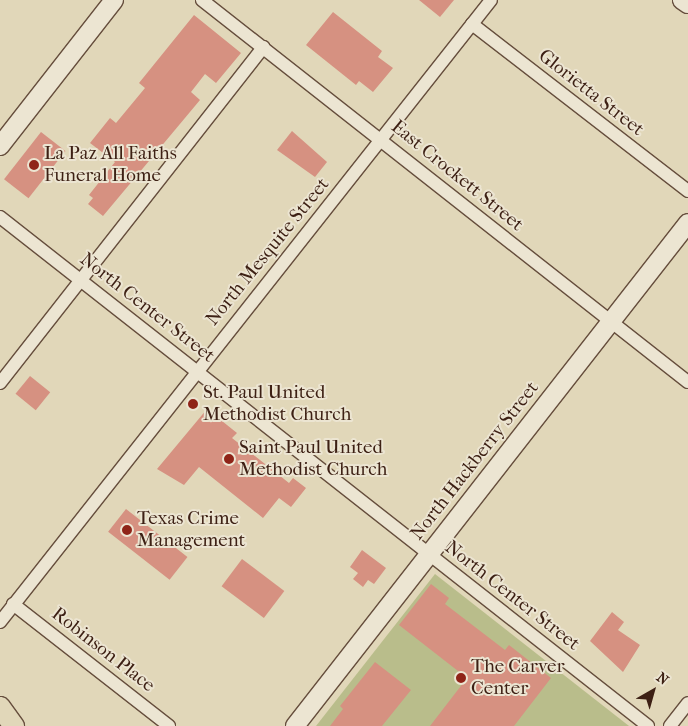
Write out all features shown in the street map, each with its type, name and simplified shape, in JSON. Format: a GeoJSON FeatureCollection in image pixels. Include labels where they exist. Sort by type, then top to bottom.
{"type":"FeatureCollection","features":[{"type":"Feature","properties":{"kind":"main road"},"geometry":{"type":"LineString","coordinates":[[0,146],[114,0]]}},
{"type":"Feature","properties":{"kind":"main road"},"geometry":{"type":"LineString","coordinates":[[682,0],[688,4]]}},
{"type":"Feature","properties":{"kind":"main road","name":"North Hackberry Street"},"geometry":{"type":"LineString","coordinates":[[295,726],[688,223]]}},
{"type":"Feature","properties":{"kind":"main road"},"geometry":{"type":"LineString","coordinates":[[0,708],[14,726]]}},
{"type":"Feature","properties":{"kind":"street","name":"East Crockett Street"},"geometry":{"type":"LineString","coordinates":[[202,0],[380,138],[688,382]]}},
{"type":"Feature","properties":{"kind":"street","name":"North Mesquite Street"},"geometry":{"type":"LineString","coordinates":[[0,622],[197,371],[320,220],[380,138],[491,0]]}},
{"type":"Feature","properties":{"kind":"street","name":"Glorietta Street"},"geometry":{"type":"LineString","coordinates":[[472,24],[688,191]]}},
{"type":"Feature","properties":{"kind":"street"},"geometry":{"type":"LineString","coordinates":[[0,383],[263,47]]}},
{"type":"Feature","properties":{"kind":"street","name":"North Center Street"},"geometry":{"type":"LineString","coordinates":[[0,217],[648,726]]}},
{"type":"Feature","properties":{"kind":"street","name":"Robinson Place"},"geometry":{"type":"LineString","coordinates":[[14,604],[169,726]]}},
{"type":"Feature","properties":{"kind":"street"},"geometry":{"type":"LineString","coordinates":[[670,726],[688,703]]}},
{"type":"Feature","properties":{"kind":"green space","name":"The Carver Center"},"geometry":{"type":"Polygon","coordinates":[[[435,574],[629,726],[316,726],[435,574]]]}},
{"type":"Feature","properties":{"kind":"building"},"geometry":{"type":"Polygon","coordinates":[[[419,0],[454,0],[440,17],[419,0]]]}},
{"type":"Feature","properties":{"kind":"building"},"geometry":{"type":"Polygon","coordinates":[[[333,12],[382,51],[378,57],[393,68],[373,92],[359,81],[356,85],[306,45],[333,12]]]}},
{"type":"Feature","properties":{"kind":"building"},"geometry":{"type":"Polygon","coordinates":[[[194,15],[241,53],[216,83],[205,74],[191,92],[200,100],[103,216],[88,204],[93,198],[89,195],[115,162],[90,143],[110,118],[116,123],[145,88],[139,83],[194,15]]]}},
{"type":"Feature","properties":{"kind":"building"},"geometry":{"type":"Polygon","coordinates":[[[292,131],[327,162],[315,177],[277,150],[292,131]]]}},
{"type":"Feature","properties":{"kind":"building","name":"La Paz All Faiths Funeral Home"},"geometry":{"type":"Polygon","coordinates":[[[41,132],[65,151],[28,198],[4,179],[41,132]]]}},
{"type":"Feature","properties":{"kind":"building"},"geometry":{"type":"Polygon","coordinates":[[[30,376],[50,392],[36,410],[16,394],[30,376]]]}},
{"type":"Feature","properties":{"kind":"building","name":"Saint Paul United Methodist Church"},"geometry":{"type":"Polygon","coordinates":[[[207,409],[237,433],[232,438],[289,483],[293,478],[306,488],[291,507],[279,498],[263,518],[199,467],[184,485],[157,469],[207,409]]]}},
{"type":"Feature","properties":{"kind":"building"},"geometry":{"type":"Polygon","coordinates":[[[126,509],[187,557],[170,580],[108,532],[126,509]]]}},
{"type":"Feature","properties":{"kind":"building"},"geometry":{"type":"Polygon","coordinates":[[[362,550],[386,568],[374,584],[368,580],[363,587],[353,579],[358,573],[350,567],[362,550]]]}},
{"type":"Feature","properties":{"kind":"building"},"geometry":{"type":"Polygon","coordinates":[[[242,559],[284,591],[264,618],[222,586],[242,559]]]}},
{"type":"Feature","properties":{"kind":"building"},"geometry":{"type":"Polygon","coordinates":[[[431,584],[449,598],[445,604],[505,650],[509,645],[551,678],[514,726],[430,726],[467,678],[399,625],[431,584]]]}},
{"type":"Feature","properties":{"kind":"building"},"geometry":{"type":"Polygon","coordinates":[[[612,612],[624,622],[618,630],[640,645],[623,672],[590,641],[612,612]]]}},
{"type":"Feature","properties":{"kind":"building"},"geometry":{"type":"Polygon","coordinates":[[[375,662],[411,690],[382,726],[330,726],[343,709],[340,706],[375,662]]]}},
{"type":"Feature","properties":{"kind":"place","name":"La Paz All Faiths Funeral Home"},"geometry":{"type":"Point","coordinates":[34,165]}},
{"type":"Feature","properties":{"kind":"place","name":"St. Paul United Methodist Church"},"geometry":{"type":"Point","coordinates":[193,404]}},
{"type":"Feature","properties":{"kind":"place","name":"Saint Paul United Methodist Church"},"geometry":{"type":"Point","coordinates":[229,459]}},
{"type":"Feature","properties":{"kind":"place","name":"Texas Crime Management"},"geometry":{"type":"Point","coordinates":[127,530]}},
{"type":"Feature","properties":{"kind":"place","name":"The Carver Center"},"geometry":{"type":"Point","coordinates":[461,678]}}]}
